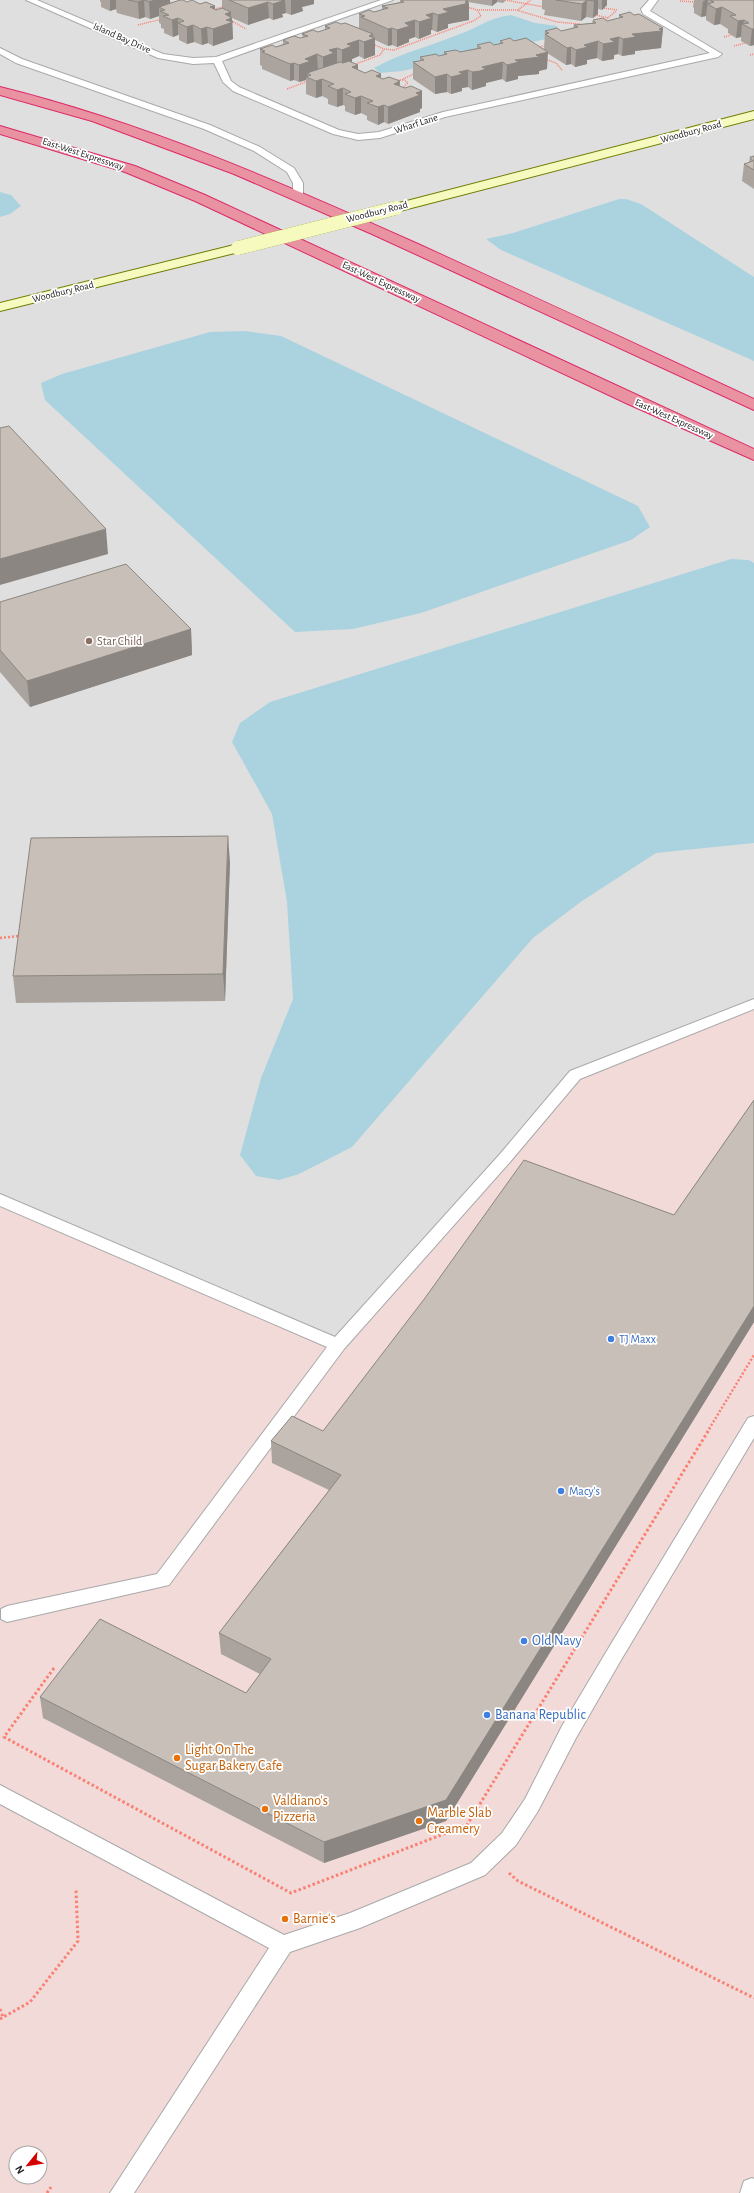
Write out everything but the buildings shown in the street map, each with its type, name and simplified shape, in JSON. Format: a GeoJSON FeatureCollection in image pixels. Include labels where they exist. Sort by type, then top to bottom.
{"type":"FeatureCollection","features":[{"type":"Feature","properties":{"kind":"highway"},"geometry":{"type":"LineString","coordinates":[[0,92],[38,100],[114,124],[240,171],[298,196],[754,405]]}},
{"type":"Feature","properties":{"kind":"highway","name":"East-West Expressway"},"geometry":{"type":"LineString","coordinates":[[0,130],[130,169],[200,198],[634,401],[754,455]]}},
{"type":"Feature","properties":{"kind":"street","name":"Woodbury Road"},"geometry":{"type":"LineString","coordinates":[[0,307],[396,208],[754,116]]}},
{"type":"Feature","properties":{"kind":"lane","name":"Island Bay Drive"},"geometry":{"type":"LineString","coordinates":[[30,0],[161,56],[194,61],[217,60]]}},
{"type":"Feature","properties":{"kind":"lane"},"geometry":{"type":"LineString","coordinates":[[217,60],[389,0]]}},
{"type":"Feature","properties":{"kind":"lane","name":"Wharf Lane"},"geometry":{"type":"LineString","coordinates":[[217,60],[227,82],[236,89],[336,132],[352,137],[373,136],[443,116],[718,54],[646,12],[646,9],[654,0]]}},
{"type":"Feature","properties":{"kind":"lane"},"geometry":{"type":"LineString","coordinates":[[0,52],[19,61],[207,127],[257,149],[291,170],[298,183],[298,196]]}},
{"type":"Feature","properties":{"kind":"lane"},"geometry":{"type":"LineString","coordinates":[[7,1614],[163,1580],[338,1345],[505,1158],[575,1075],[754,1004]]}},
{"type":"Feature","properties":{"kind":"lane"},"geometry":{"type":"LineString","coordinates":[[0,1200],[338,1345]]}},
{"type":"Feature","properties":{"kind":"lane"},"geometry":{"type":"LineString","coordinates":[[121,2193],[283,1945],[319,1934],[478,1869],[493,1858],[526,1818],[568,1733],[754,1423]]}},
{"type":"Feature","properties":{"kind":"lane"},"geometry":{"type":"LineString","coordinates":[[0,1794],[283,1945]]}},
{"type":"Feature","properties":{"kind":"path"},"geometry":{"type":"LineString","coordinates":[[505,0],[544,7]]}},
{"type":"Feature","properties":{"kind":"path"},"geometry":{"type":"LineString","coordinates":[[518,11],[531,0]]}},
{"type":"Feature","properties":{"kind":"path"},"geometry":{"type":"LineString","coordinates":[[680,2],[697,2]]}},
{"type":"Feature","properties":{"kind":"path"},"geometry":{"type":"LineString","coordinates":[[215,14],[208,11],[229,4]]}},
{"type":"Feature","properties":{"kind":"path"},"geometry":{"type":"LineString","coordinates":[[463,6],[477,10],[518,11],[557,22],[582,24]]}},
{"type":"Feature","properties":{"kind":"path"},"geometry":{"type":"LineString","coordinates":[[604,8],[617,11],[603,22],[607,23]]}},
{"type":"Feature","properties":{"kind":"path"},"geometry":{"type":"LineString","coordinates":[[370,42],[384,49],[391,50],[406,46],[426,37],[468,23],[480,16],[477,10]]}},
{"type":"Feature","properties":{"kind":"path"},"geometry":{"type":"LineString","coordinates":[[595,15],[608,18]]}},
{"type":"Feature","properties":{"kind":"path"},"geometry":{"type":"LineString","coordinates":[[137,25],[166,18]]}},
{"type":"Feature","properties":{"kind":"path"},"geometry":{"type":"LineString","coordinates":[[228,20],[247,30]]}},
{"type":"Feature","properties":{"kind":"path"},"geometry":{"type":"LineString","coordinates":[[464,22],[468,23]]}},
{"type":"Feature","properties":{"kind":"path"},"geometry":{"type":"LineString","coordinates":[[232,25],[238,24]]}},
{"type":"Feature","properties":{"kind":"path"},"geometry":{"type":"LineString","coordinates":[[537,52],[537,48],[548,44],[550,46]]}},
{"type":"Feature","properties":{"kind":"path"},"geometry":{"type":"LineString","coordinates":[[734,46],[745,44]]}},
{"type":"Feature","properties":{"kind":"path"},"geometry":{"type":"LineString","coordinates":[[350,66],[382,54],[384,49]]}},
{"type":"Feature","properties":{"kind":"path"},"geometry":{"type":"LineString","coordinates":[[750,55],[754,54]]}},
{"type":"Feature","properties":{"kind":"path"},"geometry":{"type":"LineString","coordinates":[[541,57],[556,63],[562,70]]}},
{"type":"Feature","properties":{"kind":"path"},"geometry":{"type":"LineString","coordinates":[[389,82],[396,79],[404,80],[417,72]]}},
{"type":"Feature","properties":{"kind":"path"},"geometry":{"type":"LineString","coordinates":[[304,80],[308,82]]}},
{"type":"Feature","properties":{"kind":"path"},"geometry":{"type":"LineString","coordinates":[[281,92],[314,80]]}},
{"type":"Feature","properties":{"kind":"path"},"geometry":{"type":"LineString","coordinates":[[396,87],[402,87],[408,83],[404,80]]}},
{"type":"Feature","properties":{"kind":"path"},"geometry":{"type":"LineString","coordinates":[[0,938],[25,936]]}},
{"type":"Feature","properties":{"kind":"path"},"geometry":{"type":"LineString","coordinates":[[54,1668],[4,1737],[290,1893],[467,1825],[754,1355]]}},
{"type":"Feature","properties":{"kind":"path"},"geometry":{"type":"LineString","coordinates":[[467,1825],[493,1858],[518,1881],[754,1998]]}},
{"type":"Feature","properties":{"kind":"path"},"geometry":{"type":"LineString","coordinates":[[0,2009],[1,2018],[30,2002],[78,1940],[76,1890]]}},
{"type":"Feature","properties":{"kind":"path"},"geometry":{"type":"LineString","coordinates":[[47,2193],[51,2187]]}},
{"type":"Feature","properties":{"kind":"shaded area"},"geometry":{"type":"Polygon","coordinates":[[[0,0],[754,0],[754,2193],[0,2193],[0,0]]]}},
{"type":"Feature","properties":{"kind":"shaded area"},"geometry":{"type":"Polygon","coordinates":[[[754,1004],[754,2193],[0,2193],[0,1201],[338,1345],[575,1075],[754,1004]]]}},
{"type":"Feature","properties":{"kind":"water"},"geometry":{"type":"Polygon","coordinates":[[[511,15],[535,23],[557,26],[555,37],[402,71],[380,73],[374,68],[396,57],[454,37],[492,20],[511,15]]]}},
{"type":"Feature","properties":{"kind":"water"},"geometry":{"type":"Polygon","coordinates":[[[0,192],[11,195],[21,206],[10,214],[0,217],[0,192]]]}},
{"type":"Feature","properties":{"kind":"water"},"geometry":{"type":"Polygon","coordinates":[[[619,199],[626,199],[641,204],[754,277],[754,361],[501,250],[486,239],[513,233],[619,199]]]}},
{"type":"Feature","properties":{"kind":"water"},"geometry":{"type":"Polygon","coordinates":[[[245,331],[281,336],[638,506],[650,527],[631,540],[421,613],[353,629],[295,632],[45,400],[41,383],[62,374],[210,332],[245,331]]]}},
{"type":"Feature","properties":{"kind":"water"},"geometry":{"type":"Polygon","coordinates":[[[731,559],[749,560],[754,563],[754,843],[656,853],[582,901],[533,938],[352,1147],[299,1174],[279,1180],[256,1176],[240,1155],[261,1078],[293,999],[287,902],[272,814],[232,742],[240,723],[270,702],[731,559]]]}},
{"type":"Feature","properties":{"kind":"place","name":"Star Child"},"geometry":{"type":"Point","coordinates":[89,641]}},
{"type":"Feature","properties":{"kind":"place","name":"TJ Maxx"},"geometry":{"type":"Point","coordinates":[611,1339]}},
{"type":"Feature","properties":{"kind":"place","name":"Macy's"},"geometry":{"type":"Point","coordinates":[561,1491]}},
{"type":"Feature","properties":{"kind":"place","name":"Old Navy"},"geometry":{"type":"Point","coordinates":[524,1641]}},
{"type":"Feature","properties":{"kind":"place","name":"Banana Republic"},"geometry":{"type":"Point","coordinates":[487,1715]}},
{"type":"Feature","properties":{"kind":"place","name":"Light On The Sugar Bakery Cafe"},"geometry":{"type":"Point","coordinates":[177,1758]}},
{"type":"Feature","properties":{"kind":"place","name":"Valdiano's Pizzeria"},"geometry":{"type":"Point","coordinates":[265,1809]}},
{"type":"Feature","properties":{"kind":"place","name":"Marble Slab Creamery"},"geometry":{"type":"Point","coordinates":[419,1821]}},
{"type":"Feature","properties":{"kind":"place","name":"Barnie's"},"geometry":{"type":"Point","coordinates":[285,1919]}}]}
